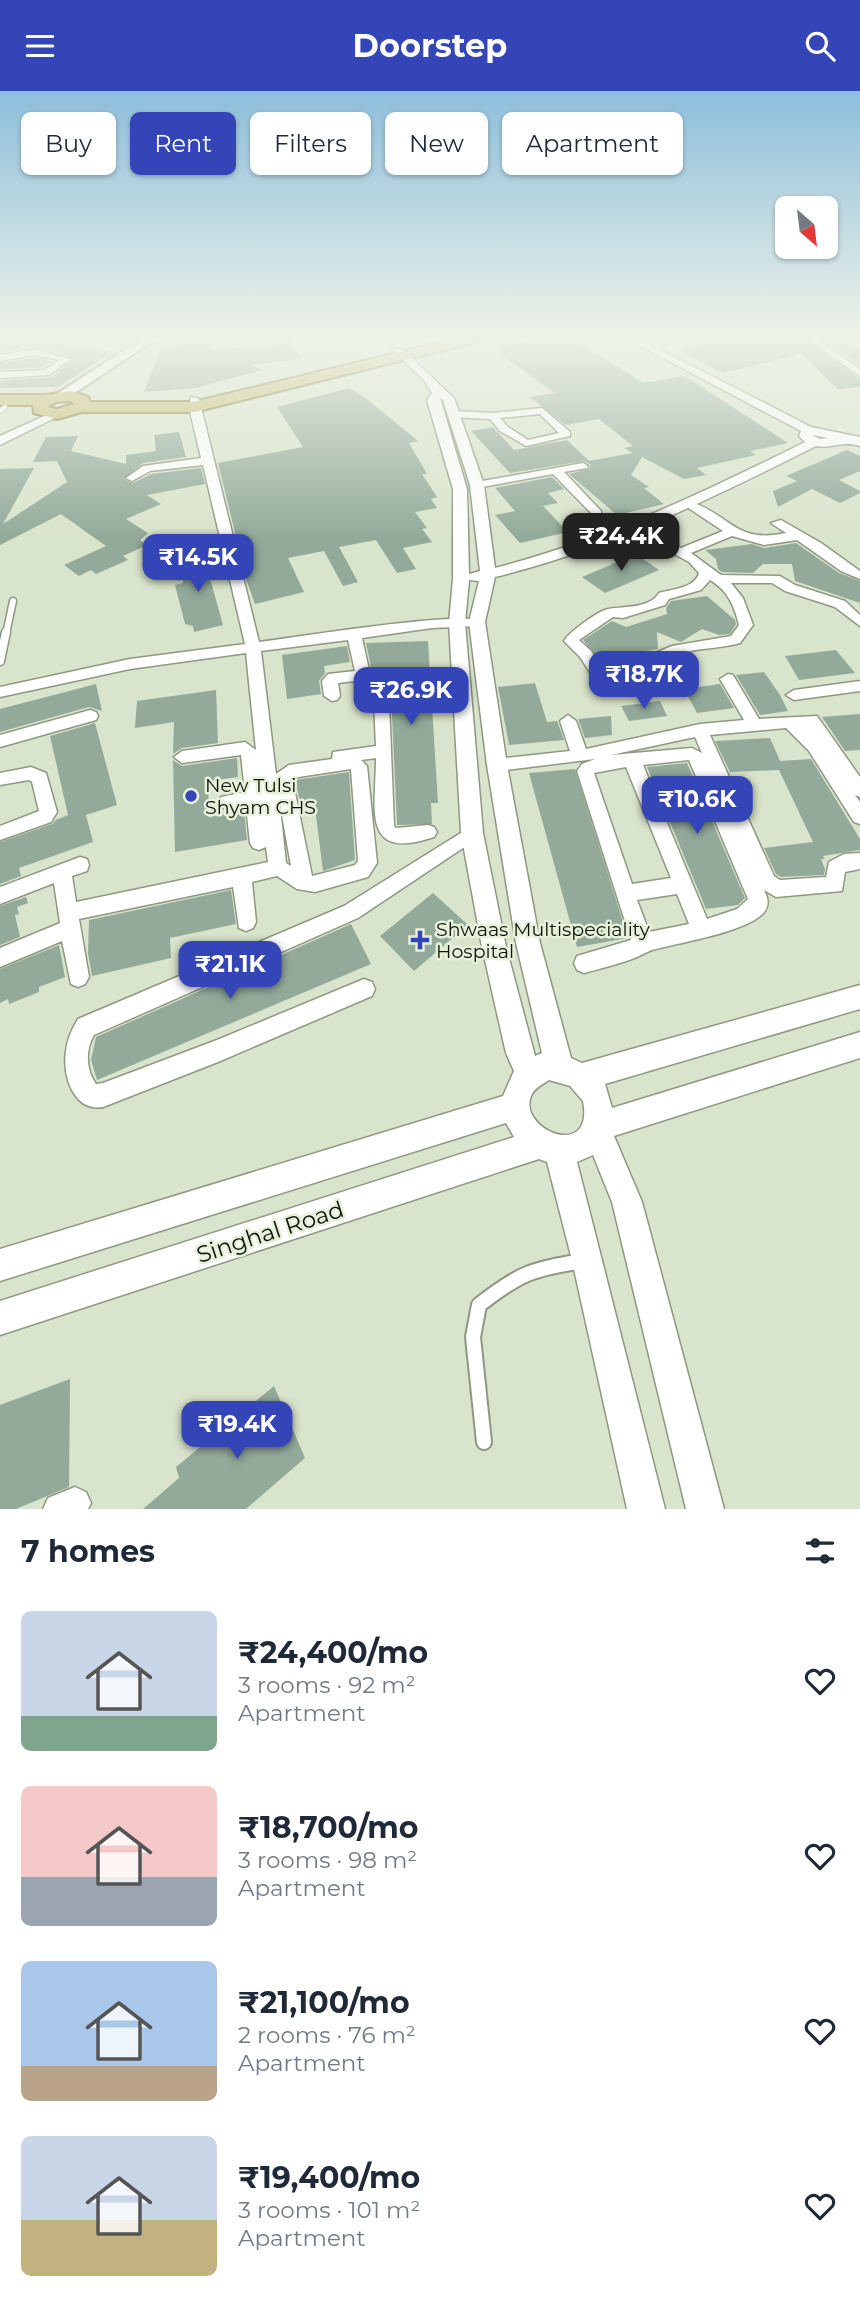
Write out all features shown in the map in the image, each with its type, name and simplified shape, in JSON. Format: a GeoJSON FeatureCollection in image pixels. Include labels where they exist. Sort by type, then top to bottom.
{"type":"FeatureCollection","features":[{"type":"Feature","properties":{"kind":"highway"},"geometry":{"type":"LineString","coordinates":[[1,406],[56,405]]}},
{"type":"Feature","properties":{"kind":"street"},"geometry":{"type":"LineString","coordinates":[[194,405],[253,647],[266,764],[259,843]]}},
{"type":"Feature","properties":{"kind":"street"},"geometry":{"type":"LineString","coordinates":[[435,405],[460,489],[461,579],[457,623],[472,833],[497,960],[520,1053],[529,1074]]}},
{"type":"Feature","properties":{"kind":"street"},"geometry":{"type":"LineString","coordinates":[[451,405],[477,485],[488,575],[477,622],[497,765],[528,943],[571,1071],[597,1100],[599,1114],[590,1138],[579,1147],[549,1147]]}},
{"type":"Feature","properties":{"kind":"street"},"geometry":{"type":"LineString","coordinates":[[754,405],[811,436]]}},
{"type":"Feature","properties":{"kind":"street"},"geometry":{"type":"LineString","coordinates":[[0,429],[49,406]]}},
{"type":"Feature","properties":{"kind":"street"},"geometry":{"type":"LineString","coordinates":[[0,441],[49,406]]}},
{"type":"Feature","properties":{"kind":"street"},"geometry":{"type":"LineString","coordinates":[[453,414],[493,416],[542,411],[566,434],[526,443],[504,429],[493,416]]}},
{"type":"Feature","properties":{"kind":"street"},"geometry":{"type":"LineString","coordinates":[[461,579],[488,575],[634,529],[691,505],[823,430],[836,438],[858,438]]}},
{"type":"Feature","properties":{"kind":"street"},"geometry":{"type":"LineString","coordinates":[[132,478],[147,468],[207,461]]}},
{"type":"Feature","properties":{"kind":"street"},"geometry":{"type":"LineString","coordinates":[[477,485],[583,466]]}},
{"type":"Feature","properties":{"kind":"street"},"geometry":{"type":"LineString","coordinates":[[556,470],[597,513]]}},
{"type":"Feature","properties":{"kind":"street"},"geometry":{"type":"LineString","coordinates":[[691,505],[734,531],[755,540],[799,536]]}},
{"type":"Feature","properties":{"kind":"street"},"geometry":{"type":"LineString","coordinates":[[777,523],[860,575]]}},
{"type":"Feature","properties":{"kind":"street"},"geometry":{"type":"LineString","coordinates":[[634,529],[693,559],[712,575],[732,587],[746,625],[735,640],[704,643],[672,651],[646,660],[629,673],[596,671],[586,654],[571,641],[573,637],[610,613],[623,614],[660,602],[664,596],[696,587],[712,575],[775,579],[790,588],[840,604],[860,622]]}},
{"type":"Feature","properties":{"kind":"street"},"geometry":{"type":"LineString","coordinates":[[679,552],[734,531]]}},
{"type":"Feature","properties":{"kind":"street"},"geometry":{"type":"LineString","coordinates":[[0,692],[130,664],[354,634],[477,622]]}},
{"type":"Feature","properties":{"kind":"street"},"geometry":{"type":"LineString","coordinates":[[354,634],[362,674]]}},
{"type":"Feature","properties":{"kind":"street"},"geometry":{"type":"LineString","coordinates":[[332,696],[330,681],[333,678],[362,674],[377,674],[380,677],[385,828],[392,836],[428,832]]}},
{"type":"Feature","properties":{"kind":"street"},"geometry":{"type":"LineString","coordinates":[[728,679],[755,726]]}},
{"type":"Feature","properties":{"kind":"street"},"geometry":{"type":"LineString","coordinates":[[860,686],[791,691],[801,726],[860,817]]}},
{"type":"Feature","properties":{"kind":"street"},"geometry":{"type":"LineString","coordinates":[[0,741],[90,716]]}},
{"type":"Feature","properties":{"kind":"street"},"geometry":{"type":"LineString","coordinates":[[568,722],[580,756]]}},
{"type":"Feature","properties":{"kind":"street"},"geometry":{"type":"LineString","coordinates":[[642,943],[585,771],[588,768],[604,758],[701,734],[755,726],[801,726],[852,767],[860,790]]}},
{"type":"Feature","properties":{"kind":"street"},"geometry":{"type":"LineString","coordinates":[[701,734],[801,726]]}},
{"type":"Feature","properties":{"kind":"street"},"geometry":{"type":"LineString","coordinates":[[701,734],[767,881],[776,889],[835,885],[836,868],[844,862],[860,861]]}},
{"type":"Feature","properties":{"kind":"street"},"geometry":{"type":"LineString","coordinates":[[182,757],[245,748],[249,752],[262,797],[276,866],[304,883],[315,884],[361,871],[368,863],[359,766],[352,763],[289,771],[283,776],[304,883]]}},
{"type":"Feature","properties":{"kind":"street"},"geometry":{"type":"LineString","coordinates":[[266,764],[384,751]]}},
{"type":"Feature","properties":{"kind":"street"},"geometry":{"type":"LineString","coordinates":[[497,765],[580,756],[632,760],[692,754],[697,758],[758,899],[757,907],[743,916],[702,930],[642,943],[634,949],[584,963]]}},
{"type":"Feature","properties":{"kind":"street"},"geometry":{"type":"LineString","coordinates":[[632,760],[702,930]]}},
{"type":"Feature","properties":{"kind":"street"},"geometry":{"type":"LineString","coordinates":[[0,779],[31,773],[40,778],[48,812],[45,817],[0,833]]}},
{"type":"Feature","properties":{"kind":"street"},"geometry":{"type":"LineString","coordinates":[[227,802],[262,797]]}},
{"type":"Feature","properties":{"kind":"street"},"geometry":{"type":"LineString","coordinates":[[364,989],[231,1046],[103,1095],[90,1097],[84,1089],[75,1052],[77,1039],[86,1027],[351,912],[472,833]]}},
{"type":"Feature","properties":{"kind":"street"},"geometry":{"type":"LineString","coordinates":[[0,958],[70,920],[155,903],[274,869],[276,866]]}},
{"type":"Feature","properties":{"kind":"street"},"geometry":{"type":"LineString","coordinates":[[0,896],[71,869],[70,920],[78,977]]}},
{"type":"Feature","properties":{"kind":"street"},"geometry":{"type":"LineString","coordinates":[[242,877],[246,922]]}},
{"type":"Feature","properties":{"kind":"street"},"geometry":{"type":"LineString","coordinates":[[626,893],[683,885]]}},
{"type":"Feature","properties":{"kind":"street"},"geometry":{"type":"LineString","coordinates":[[646,1509],[588,1260],[549,1147],[523,1128],[516,1106],[517,1092],[529,1074],[545,1066],[571,1071],[860,996]]}},
{"type":"Feature","properties":{"kind":"street"},"geometry":{"type":"LineString","coordinates":[[596,1127],[860,1045]]}},
{"type":"Feature","properties":{"kind":"street"},"geometry":{"type":"LineString","coordinates":[[0,1265],[516,1106]]}},
{"type":"Feature","properties":{"kind":"street"},"geometry":{"type":"LineString","coordinates":[[596,1127],[627,1202],[705,1509]]}},
{"type":"Feature","properties":{"kind":"street","name":"Singhal Road"},"geometry":{"type":"LineString","coordinates":[[0,1318],[549,1147]]}},
{"type":"Feature","properties":{"kind":"lane"},"geometry":{"type":"LineString","coordinates":[[0,661],[13,601]]}},
{"type":"Feature","properties":{"kind":"lane"},"geometry":{"type":"LineString","coordinates":[[484,1442],[473,1337],[480,1305],[509,1281],[538,1268],[588,1260]]}},
{"type":"Feature","properties":{"kind":"building"},"geometry":{"type":"Polygon","coordinates":[[[374,405],[418,441],[409,443],[427,474],[422,474],[437,497],[431,499],[437,508],[415,512],[427,528],[422,529],[432,542],[403,548],[416,569],[397,573],[376,540],[339,547],[358,582],[343,586],[324,551],[288,558],[304,592],[255,604],[247,582],[218,463],[303,447],[277,407],[374,405]]]}},
{"type":"Feature","properties":{"kind":"building"},"geometry":{"type":"Polygon","coordinates":[[[730,405],[788,443],[750,451],[756,455],[697,468],[706,475],[684,479],[642,457],[631,475],[649,487],[644,488],[664,504],[617,515],[569,474],[589,469],[591,465],[584,461],[510,473],[471,431],[493,427],[514,450],[567,440],[589,461],[633,453],[624,448],[633,446],[599,419],[566,425],[541,406],[730,405]]]}},
{"type":"Feature","properties":{"kind":"building"},"geometry":{"type":"Polygon","coordinates":[[[179,432],[186,457],[143,463],[124,479],[133,483],[151,474],[201,468],[205,484],[147,495],[161,504],[126,519],[148,533],[140,540],[147,545],[123,556],[128,560],[96,574],[91,570],[79,576],[64,565],[106,546],[61,514],[0,545],[0,469],[34,468],[3,524],[67,482],[57,461],[33,462],[46,437],[78,436],[71,451],[126,464],[126,455],[156,451],[154,435],[179,432]]]}},
{"type":"Feature","properties":{"kind":"building"},"geometry":{"type":"Polygon","coordinates":[[[847,450],[860,456],[860,471],[839,480],[860,493],[840,503],[812,489],[778,507],[773,491],[797,481],[786,476],[847,450]]]}},
{"type":"Feature","properties":{"kind":"building"},"geometry":{"type":"Polygon","coordinates":[[[552,477],[564,489],[548,493],[558,503],[543,506],[568,532],[520,543],[495,515],[515,511],[495,488],[552,477]]]}},
{"type":"Feature","properties":{"kind":"building"},"geometry":{"type":"Polygon","coordinates":[[[796,543],[839,573],[860,581],[860,603],[795,581],[792,564],[763,564],[753,573],[722,572],[718,569],[716,559],[705,550],[752,544],[764,548],[796,543]]]}},
{"type":"Feature","properties":{"kind":"building"},"geometry":{"type":"Polygon","coordinates":[[[203,553],[223,625],[194,632],[193,626],[185,624],[175,585],[183,583],[178,558],[203,553]]]}},
{"type":"Feature","properties":{"kind":"building"},"geometry":{"type":"Polygon","coordinates":[[[636,554],[659,570],[605,593],[582,577],[636,554]]]}},
{"type":"Feature","properties":{"kind":"building"},"geometry":{"type":"Polygon","coordinates":[[[707,596],[735,620],[736,624],[730,634],[719,635],[702,629],[681,642],[657,632],[658,649],[631,653],[629,661],[621,664],[602,664],[583,640],[612,621],[626,627],[667,614],[666,608],[671,601],[707,596]]]}},
{"type":"Feature","properties":{"kind":"building"},"geometry":{"type":"Polygon","coordinates":[[[428,641],[438,803],[431,803],[432,824],[397,825],[390,669],[371,667],[366,643],[428,641]]]}},
{"type":"Feature","properties":{"kind":"building"},"geometry":{"type":"Polygon","coordinates":[[[347,646],[350,662],[324,666],[325,673],[319,681],[321,694],[287,699],[282,655],[347,646]]]}},
{"type":"Feature","properties":{"kind":"building"},"geometry":{"type":"Polygon","coordinates":[[[836,650],[855,673],[799,680],[785,656],[836,650]]]}},
{"type":"Feature","properties":{"kind":"building"},"geometry":{"type":"Polygon","coordinates":[[[764,672],[788,711],[760,715],[736,675],[764,672]]]}},
{"type":"Feature","properties":{"kind":"building"},"geometry":{"type":"Polygon","coordinates":[[[535,683],[547,722],[557,721],[564,740],[509,745],[498,687],[535,683]]]}},
{"type":"Feature","properties":{"kind":"building"},"geometry":{"type":"Polygon","coordinates":[[[96,684],[102,711],[89,707],[0,732],[0,709],[96,684]]]}},
{"type":"Feature","properties":{"kind":"building"},"geometry":{"type":"Polygon","coordinates":[[[720,684],[734,708],[697,713],[684,689],[720,684]]]}},
{"type":"Feature","properties":{"kind":"building"},"geometry":{"type":"Polygon","coordinates":[[[216,690],[218,743],[182,748],[173,754],[174,722],[135,728],[137,701],[216,690]]]}},
{"type":"Feature","properties":{"kind":"building"},"geometry":{"type":"Polygon","coordinates":[[[660,701],[667,716],[629,721],[621,706],[660,701]]]}},
{"type":"Feature","properties":{"kind":"building"},"geometry":{"type":"Polygon","coordinates":[[[860,714],[860,750],[845,751],[822,717],[860,714]]]}},
{"type":"Feature","properties":{"kind":"building"},"geometry":{"type":"Polygon","coordinates":[[[611,716],[612,735],[585,738],[578,719],[611,716]]]}},
{"type":"Feature","properties":{"kind":"building"},"geometry":{"type":"Polygon","coordinates":[[[95,723],[117,805],[86,815],[93,842],[19,868],[21,876],[0,884],[0,842],[52,824],[68,815],[50,736],[95,723]]]}},
{"type":"Feature","properties":{"kind":"building"},"geometry":{"type":"Polygon","coordinates":[[[770,738],[780,761],[811,759],[860,839],[860,850],[823,856],[825,859],[821,859],[824,875],[781,877],[776,874],[764,848],[813,842],[779,770],[730,772],[715,741],[770,738]]]}},
{"type":"Feature","properties":{"kind":"building","name":"New Tulsi Shyam CHS"},"geometry":{"type":"Polygon","coordinates":[[[237,758],[238,777],[208,781],[209,817],[244,811],[247,840],[175,852],[173,760],[182,766],[237,758]]]}},
{"type":"Feature","properties":{"kind":"building"},"geometry":{"type":"Polygon","coordinates":[[[687,763],[745,898],[738,905],[706,909],[647,767],[687,763]]]}},
{"type":"Feature","properties":{"kind":"building"},"geometry":{"type":"Polygon","coordinates":[[[575,769],[628,938],[577,947],[529,773],[575,769]]]}},
{"type":"Feature","properties":{"kind":"building"},"geometry":{"type":"Polygon","coordinates":[[[349,772],[355,860],[323,871],[314,800],[300,802],[295,780],[349,772]]]}},
{"type":"Feature","properties":{"kind":"building"},"geometry":{"type":"Polygon","coordinates":[[[231,890],[236,924],[170,938],[171,958],[92,976],[88,953],[89,920],[231,890]]]}},
{"type":"Feature","properties":{"kind":"building"},"geometry":{"type":"Polygon","coordinates":[[[433,893],[468,925],[414,971],[380,936],[433,893]]]}},
{"type":"Feature","properties":{"kind":"building"},"geometry":{"type":"Polygon","coordinates":[[[26,897],[28,903],[17,907],[19,914],[15,915],[20,937],[0,945],[0,906],[26,897]]]}},
{"type":"Feature","properties":{"kind":"building"},"geometry":{"type":"Polygon","coordinates":[[[351,924],[371,964],[97,1080],[91,1060],[96,1037],[351,924]]]}},
{"type":"Feature","properties":{"kind":"building"},"geometry":{"type":"Polygon","coordinates":[[[59,945],[65,977],[39,987],[39,992],[9,1004],[8,999],[0,1003],[0,969],[59,945]]]}},
{"type":"Feature","properties":{"kind":"building"},"geometry":{"type":"Polygon","coordinates":[[[70,1379],[69,1487],[16,1509],[0,1509],[0,1405],[70,1379]]]}},
{"type":"Feature","properties":{"kind":"building"},"geometry":{"type":"Polygon","coordinates":[[[274,1386],[305,1458],[246,1509],[143,1509],[179,1478],[176,1467],[274,1386]]]}},
{"type":"Feature","properties":{"kind":"place","name":"New Tulsi Shyam CHS"},"geometry":{"type":"Point","coordinates":[191,796]}},
{"type":"Feature","properties":{"kind":"place","name":"Shwaas Multispeciality Hospital"},"geometry":{"type":"Point","coordinates":[420,940]}}]}
